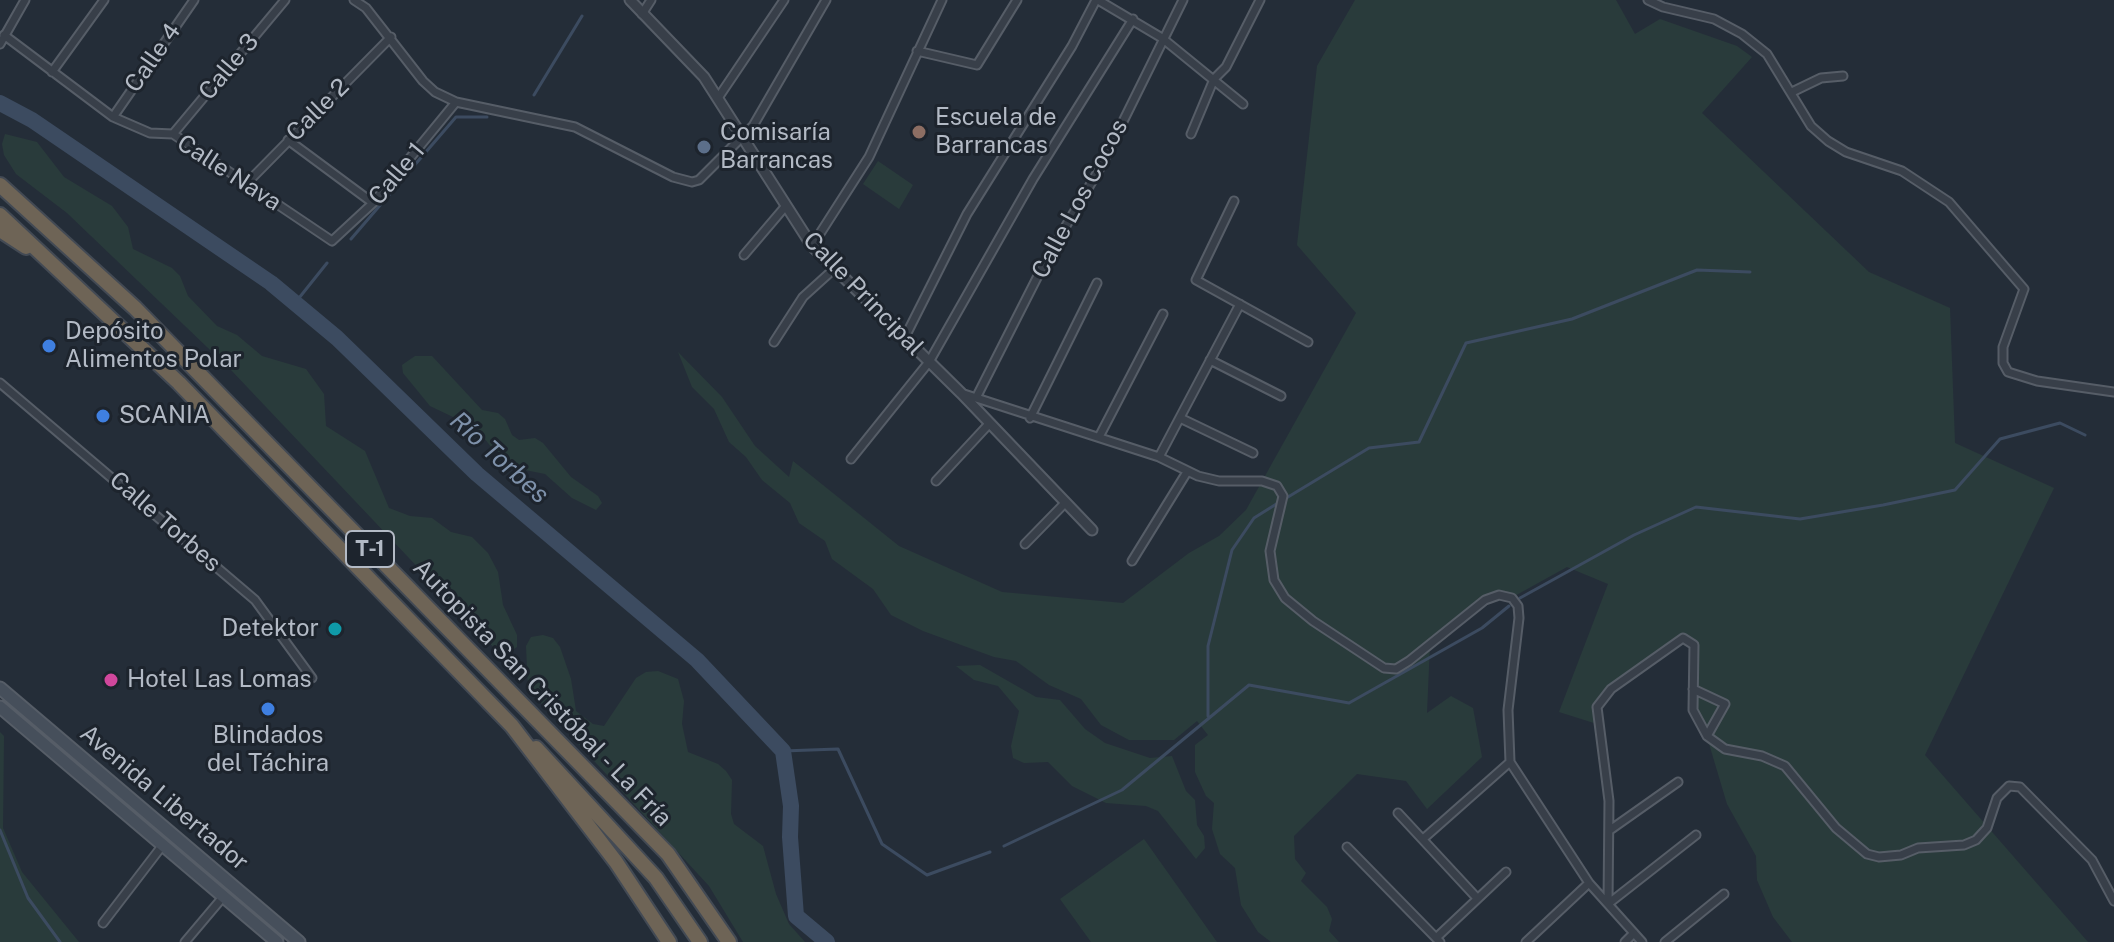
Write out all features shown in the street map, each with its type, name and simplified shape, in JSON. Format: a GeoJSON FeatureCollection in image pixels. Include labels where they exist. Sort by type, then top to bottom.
{"type":"FeatureCollection","features":[{"type":"Feature","properties":{"kind":"highway","name":"Autopista San Cristóbal - La Fría"},"geometry":{"type":"LineString","coordinates":[[0,185],[135,308],[668,854],[729,942]]}},
{"type":"Feature","properties":{"kind":"highway","name":"Autopista San Cristóbal - La Fría"},"geometry":{"type":"LineString","coordinates":[[0,215],[179,383],[512,726],[616,862],[669,942]]}},
{"type":"Feature","properties":{"kind":"highway"},"geometry":{"type":"LineString","coordinates":[[0,230],[62,270]]}},
{"type":"Feature","properties":{"kind":"highway"},"geometry":{"type":"LineString","coordinates":[[512,726],[559,769],[656,878],[700,942]]}},
{"type":"Feature","properties":{"kind":"main road","name":"Avenida Libertador"},"geometry":{"type":"LineString","coordinates":[[0,688],[299,942]]}},
{"type":"Feature","properties":{"kind":"main road","name":"Avenida Libertador"},"geometry":{"type":"LineString","coordinates":[[0,707],[277,942]]}},
{"type":"Feature","properties":{"kind":"street"},"geometry":{"type":"LineString","coordinates":[[0,44],[25,0]]}},
{"type":"Feature","properties":{"kind":"street"},"geometry":{"type":"LineString","coordinates":[[52,72],[104,0]]}},
{"type":"Feature","properties":{"kind":"street","name":"Calle 4"},"geometry":{"type":"LineString","coordinates":[[113,117],[194,0]]}},
{"type":"Feature","properties":{"kind":"street","name":"Calle 3"},"geometry":{"type":"LineString","coordinates":[[173,134],[285,0]]}},
{"type":"Feature","properties":{"kind":"street"},"geometry":{"type":"LineString","coordinates":[[354,0],[366,8],[391,37],[423,81],[456,102],[575,127],[684,182],[699,180],[745,137],[826,0]]}},
{"type":"Feature","properties":{"kind":"street","name":"Calle Principal"},"geometry":{"type":"LineString","coordinates":[[630,0],[683,53],[718,98],[745,137],[784,208],[812,246],[961,393],[988,425],[1092,530]]}},
{"type":"Feature","properties":{"kind":"street"},"geometry":{"type":"LineString","coordinates":[[642,14],[651,0]]}},
{"type":"Feature","properties":{"kind":"street"},"geometry":{"type":"LineString","coordinates":[[718,98],[784,0]]}},
{"type":"Feature","properties":{"kind":"street"},"geometry":{"type":"LineString","coordinates":[[812,246],[869,157],[942,0]]}},
{"type":"Feature","properties":{"kind":"street"},"geometry":{"type":"LineString","coordinates":[[917,51],[977,65],[1017,0]]}},
{"type":"Feature","properties":{"kind":"street"},"geometry":{"type":"LineString","coordinates":[[905,337],[967,214],[1072,46],[1097,0],[1162,38],[1243,104]]}},
{"type":"Feature","properties":{"kind":"street","name":"Calle Los Cocos"},"geometry":{"type":"LineString","coordinates":[[976,398],[1047,258],[1100,168],[1183,0]]}},
{"type":"Feature","properties":{"kind":"street"},"geometry":{"type":"LineString","coordinates":[[1191,134],[1214,79],[1226,67],[1260,0]]}},
{"type":"Feature","properties":{"kind":"street"},"geometry":{"type":"LineString","coordinates":[[1648,0],[1663,7],[1714,19],[1742,34],[1767,54],[1811,126],[1828,141],[1846,152],[1902,171],[1933,189],[2014,273],[2024,289],[2003,347],[2003,363],[2008,372],[2037,381],[2114,392]]}},
{"type":"Feature","properties":{"kind":"street"},"geometry":{"type":"LineString","coordinates":[[851,459],[929,362],[1033,179],[1133,19]]}},
{"type":"Feature","properties":{"kind":"street","name":"Calle Nava"},"geometry":{"type":"LineString","coordinates":[[4,35],[113,117],[150,133],[173,134],[332,241]]}},
{"type":"Feature","properties":{"kind":"street","name":"Calle 2"},"geometry":{"type":"LineString","coordinates":[[246,184],[391,37]]}},
{"type":"Feature","properties":{"kind":"street"},"geometry":{"type":"LineString","coordinates":[[1792,92],[1821,78],[1843,76]]}},
{"type":"Feature","properties":{"kind":"street","name":"Calle 1"},"geometry":{"type":"LineString","coordinates":[[332,241],[373,203],[456,102]]}},
{"type":"Feature","properties":{"kind":"street"},"geometry":{"type":"LineString","coordinates":[[288,140],[373,203]]}},
{"type":"Feature","properties":{"kind":"street"},"geometry":{"type":"LineString","coordinates":[[1234,201],[1195,277],[1308,342]]}},
{"type":"Feature","properties":{"kind":"street"},"geometry":{"type":"LineString","coordinates":[[744,255],[784,208]]}},
{"type":"Feature","properties":{"kind":"street"},"geometry":{"type":"LineString","coordinates":[[774,342],[803,297],[835,268]]}},
{"type":"Feature","properties":{"kind":"street"},"geometry":{"type":"LineString","coordinates":[[1030,418],[1097,283]]}},
{"type":"Feature","properties":{"kind":"street"},"geometry":{"type":"LineString","coordinates":[[1159,457],[1240,304]]}},
{"type":"Feature","properties":{"kind":"street"},"geometry":{"type":"LineString","coordinates":[[1099,437],[1163,314]]}},
{"type":"Feature","properties":{"kind":"street"},"geometry":{"type":"LineString","coordinates":[[1210,360],[1281,396]]}},
{"type":"Feature","properties":{"kind":"street","name":"Calle Torbes"},"geometry":{"type":"LineString","coordinates":[[0,383],[255,600],[312,678]]}},
{"type":"Feature","properties":{"kind":"street"},"geometry":{"type":"LineString","coordinates":[[961,393],[1030,418],[1159,457],[1187,472],[1219,481],[1262,481],[1277,486],[1283,496],[1270,551],[1274,580],[1285,598],[1304,614],[1384,668],[1396,669],[1409,661],[1485,600],[1499,595],[1512,598],[1518,606],[1519,618],[1508,710],[1510,762],[1589,883],[1642,942]]}},
{"type":"Feature","properties":{"kind":"street"},"geometry":{"type":"LineString","coordinates":[[1180,418],[1253,453]]}},
{"type":"Feature","properties":{"kind":"street"},"geometry":{"type":"LineString","coordinates":[[936,481],[988,425]]}},
{"type":"Feature","properties":{"kind":"street"},"geometry":{"type":"LineString","coordinates":[[1132,561],[1187,472]]}},
{"type":"Feature","properties":{"kind":"street"},"geometry":{"type":"LineString","coordinates":[[1025,544],[1064,504]]}},
{"type":"Feature","properties":{"kind":"street"},"geometry":{"type":"LineString","coordinates":[[1608,904],[1610,830],[1597,707],[1611,689],[1683,638],[1694,645],[1693,710],[1707,736],[1725,749],[1762,756],[1785,766],[1836,828],[1867,854],[1879,857],[1976,840],[1987,828],[1997,798],[2009,786],[2020,787],[2092,860],[2114,901]]}},
{"type":"Feature","properties":{"kind":"street"},"geometry":{"type":"LineString","coordinates":[[1693,689],[1725,704],[1707,736]]}},
{"type":"Feature","properties":{"kind":"street"},"geometry":{"type":"LineString","coordinates":[[1423,839],[1510,762]]}},
{"type":"Feature","properties":{"kind":"street"},"geometry":{"type":"LineString","coordinates":[[1610,830],[1678,782]]}},
{"type":"Feature","properties":{"kind":"street"},"geometry":{"type":"LineString","coordinates":[[1398,813],[1476,897]]}},
{"type":"Feature","properties":{"kind":"street"},"geometry":{"type":"LineString","coordinates":[[1608,904],[1696,835]]}},
{"type":"Feature","properties":{"kind":"street"},"geometry":{"type":"LineString","coordinates":[[103,923],[162,846]]}},
{"type":"Feature","properties":{"kind":"street"},"geometry":{"type":"LineString","coordinates":[[1347,847],[1438,940],[1476,897],[1506,872]]}},
{"type":"Feature","properties":{"kind":"street"},"geometry":{"type":"LineString","coordinates":[[1526,942],[1589,883]]}},
{"type":"Feature","properties":{"kind":"street"},"geometry":{"type":"LineString","coordinates":[[1665,942],[1724,894]]}},
{"type":"Feature","properties":{"kind":"street"},"geometry":{"type":"LineString","coordinates":[[185,942],[223,897]]}},
{"type":"Feature","properties":{"kind":"street"},"geometry":{"type":"LineString","coordinates":[[1625,942],[1634,933]]}},
{"type":"Feature","properties":{"kind":"shaded area"},"geometry":{"type":"Polygon","coordinates":[[[1355,0],[1616,0],[1635,34],[1660,19],[1737,46],[1752,57],[1702,113],[1869,272],[1950,308],[1955,443],[2054,488],[1925,755],[2088,942],[1792,942],[1773,917],[1757,880],[1756,856],[1727,804],[1707,737],[1692,711],[1693,646],[1679,639],[1613,692],[1598,707],[1597,724],[1559,712],[1608,584],[1567,567],[1511,598],[1499,596],[1485,601],[1430,644],[1427,713],[1451,696],[1473,708],[1482,757],[1427,809],[1406,781],[1357,774],[1294,836],[1295,859],[1306,873],[1301,881],[1327,907],[1332,919],[1329,931],[1339,942],[1271,942],[1258,932],[1241,905],[1235,868],[1220,854],[1212,829],[1214,803],[1206,796],[1195,772],[1195,745],[1208,735],[1197,721],[1174,740],[1129,740],[1101,725],[1081,699],[1049,685],[1016,661],[994,657],[923,631],[891,615],[873,589],[832,559],[825,541],[799,523],[790,503],[762,480],[746,457],[729,442],[714,409],[692,387],[678,352],[722,397],[755,446],[789,477],[793,461],[899,546],[1002,592],[1123,603],[1189,553],[1219,536],[1246,510],[1356,313],[1297,245],[1317,66],[1355,0]]]}},
{"type":"Feature","properties":{"kind":"shaded area"},"geometry":{"type":"Polygon","coordinates":[[[5,134],[37,142],[64,177],[112,206],[128,227],[133,249],[172,268],[180,276],[188,296],[217,326],[237,335],[262,356],[306,369],[324,394],[326,426],[365,451],[389,508],[410,516],[432,518],[451,532],[472,537],[488,553],[498,572],[503,605],[517,635],[517,647],[508,653],[497,651],[231,370],[67,213],[16,174],[4,155],[2,144],[5,134]]]}},
{"type":"Feature","properties":{"kind":"shaded area"},"geometry":{"type":"Polygon","coordinates":[[[878,161],[913,185],[899,209],[863,184],[878,161]]]}},
{"type":"Feature","properties":{"kind":"shaded area"},"geometry":{"type":"Polygon","coordinates":[[[415,356],[432,356],[482,410],[498,413],[505,419],[512,435],[519,440],[535,438],[543,443],[571,477],[598,496],[602,503],[596,510],[572,498],[545,474],[520,469],[492,448],[476,428],[430,406],[403,373],[402,365],[415,356]]]}},
{"type":"Feature","properties":{"kind":"shaded area"},"geometry":{"type":"Polygon","coordinates":[[[543,635],[553,638],[560,647],[571,679],[576,711],[593,724],[604,726],[636,678],[646,672],[658,671],[678,679],[684,701],[682,724],[688,752],[718,764],[732,780],[731,814],[734,824],[763,846],[776,894],[789,924],[805,942],[743,942],[709,886],[528,689],[526,646],[531,637],[543,635]]]}},
{"type":"Feature","properties":{"kind":"shaded area"},"geometry":{"type":"Polygon","coordinates":[[[980,665],[1036,697],[1060,700],[1085,729],[1105,743],[1150,758],[1172,756],[1186,791],[1195,800],[1197,825],[1204,836],[1205,848],[1196,859],[1158,811],[1146,806],[1106,803],[1072,786],[1048,762],[1024,763],[1013,758],[1011,746],[1019,711],[998,686],[974,680],[956,666],[980,665]]]}},
{"type":"Feature","properties":{"kind":"shaded area"},"geometry":{"type":"Polygon","coordinates":[[[0,732],[4,736],[3,828],[22,872],[79,942],[0,942],[0,732]]]}},
{"type":"Feature","properties":{"kind":"shaded area"},"geometry":{"type":"Polygon","coordinates":[[[1144,839],[1217,942],[1091,942],[1060,899],[1144,839]]]}},
{"type":"Feature","properties":{"kind":"waterway"},"geometry":{"type":"LineString","coordinates":[[534,95],[582,16]]}},
{"type":"Feature","properties":{"kind":"waterway","name":"Río Torbes"},"geometry":{"type":"LineString","coordinates":[[0,103],[32,120],[271,283],[337,338],[477,474],[697,660],[783,751],[791,806],[790,837],[796,916],[827,942]]}},
{"type":"Feature","properties":{"kind":"waterway"},"geometry":{"type":"LineString","coordinates":[[351,239],[456,117],[487,117]]}},
{"type":"Feature","properties":{"kind":"waterway"},"geometry":{"type":"LineString","coordinates":[[295,303],[327,263]]}},
{"type":"Feature","properties":{"kind":"waterway"},"geometry":{"type":"LineString","coordinates":[[1288,497],[1369,448],[1419,442],[1466,343],[1572,319],[1697,270],[1750,272]]}},
{"type":"Feature","properties":{"kind":"waterway"},"geometry":{"type":"LineString","coordinates":[[1520,598],[1634,535],[1696,507],[1800,519],[1883,505],[1955,490],[2000,439],[2060,423],[2085,435]]}},
{"type":"Feature","properties":{"kind":"waterway"},"geometry":{"type":"LineString","coordinates":[[1208,716],[1208,646],[1232,550],[1254,518],[1278,503]]}},
{"type":"Feature","properties":{"kind":"waterway"},"geometry":{"type":"LineString","coordinates":[[1004,846],[1122,790],[1249,685],[1349,703],[1482,628],[1509,606]]}},
{"type":"Feature","properties":{"kind":"waterway"},"geometry":{"type":"LineString","coordinates":[[783,751],[838,749],[882,844],[927,875],[990,852]]}},
{"type":"Feature","properties":{"kind":"waterway"},"geometry":{"type":"LineString","coordinates":[[0,830],[28,898],[60,942]]}},
{"type":"Feature","properties":{"kind":"place","name":"Escuela de Barrancas"},"geometry":{"type":"Point","coordinates":[919,132]}},
{"type":"Feature","properties":{"kind":"place","name":"Comisaría Barrancas"},"geometry":{"type":"Point","coordinates":[704,147]}},
{"type":"Feature","properties":{"kind":"place","name":"Depósito Alimentos Polar"},"geometry":{"type":"Point","coordinates":[49,346]}},
{"type":"Feature","properties":{"kind":"place","name":"SCANIA"},"geometry":{"type":"Point","coordinates":[103,416]}},
{"type":"Feature","properties":{"kind":"place","name":"Detektor"},"geometry":{"type":"Point","coordinates":[335,629]}},
{"type":"Feature","properties":{"kind":"place","name":"Hotel Las Lomas"},"geometry":{"type":"Point","coordinates":[111,680]}},
{"type":"Feature","properties":{"kind":"place","name":"Blindados del Táchira"},"geometry":{"type":"Point","coordinates":[268,709]}}]}
